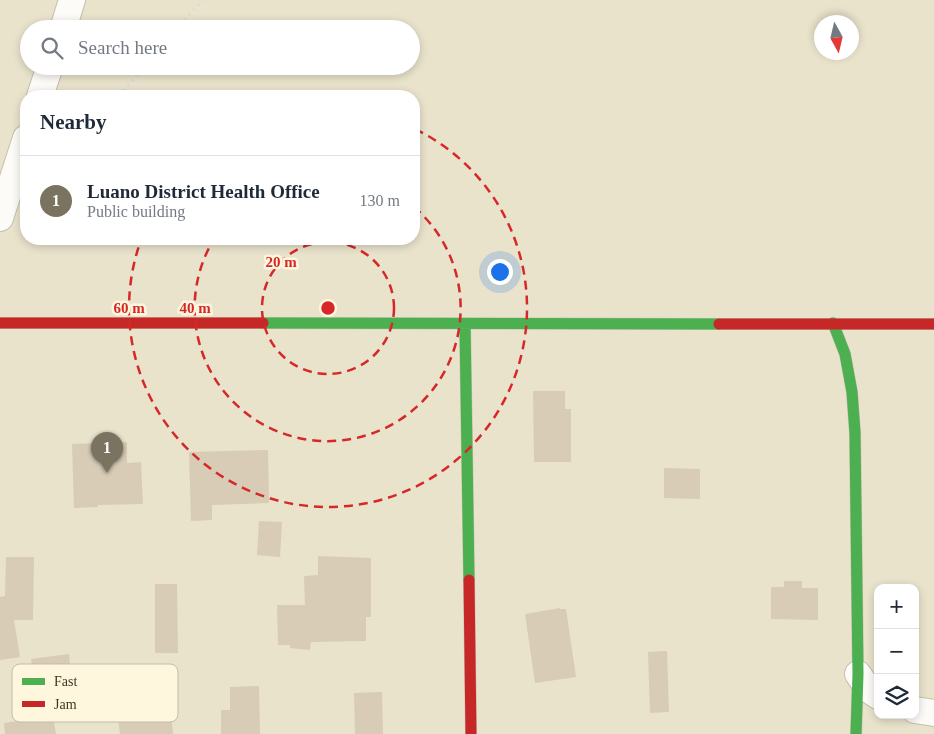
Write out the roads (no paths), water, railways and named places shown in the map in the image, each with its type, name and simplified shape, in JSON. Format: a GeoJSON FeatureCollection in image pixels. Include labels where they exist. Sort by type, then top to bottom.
{"type":"FeatureCollection","features":[{"type":"Feature","properties":{"kind":"street"},"geometry":{"type":"LineString","coordinates":[[65,20],[72,0]]}},
{"type":"Feature","properties":{"kind":"street"},"geometry":{"type":"LineString","coordinates":[[42,90],[47,75]]}},
{"type":"Feature","properties":{"kind":"street"},"geometry":{"type":"LineString","coordinates":[[0,218],[20,156]]}},
{"type":"Feature","properties":{"kind":"street"},"geometry":{"type":"LineString","coordinates":[[0,323],[934,324]]}},
{"type":"Feature","properties":{"kind":"street"},"geometry":{"type":"LineString","coordinates":[[833,323],[846,354],[852,392],[855,434],[858,674],[856,734]]}},
{"type":"Feature","properties":{"kind":"street"},"geometry":{"type":"LineString","coordinates":[[465,324],[471,734]]}},
{"type":"Feature","properties":{"kind":"street"},"geometry":{"type":"LineString","coordinates":[[858,674],[874,693]]}},
{"type":"Feature","properties":{"kind":"street"},"geometry":{"type":"LineString","coordinates":[[919,711],[934,713]]}},
{"type":"Feature","properties":{"kind":"place","name":"Luano District Health Office"},"geometry":{"type":"Point","coordinates":[107,473]}}]}
